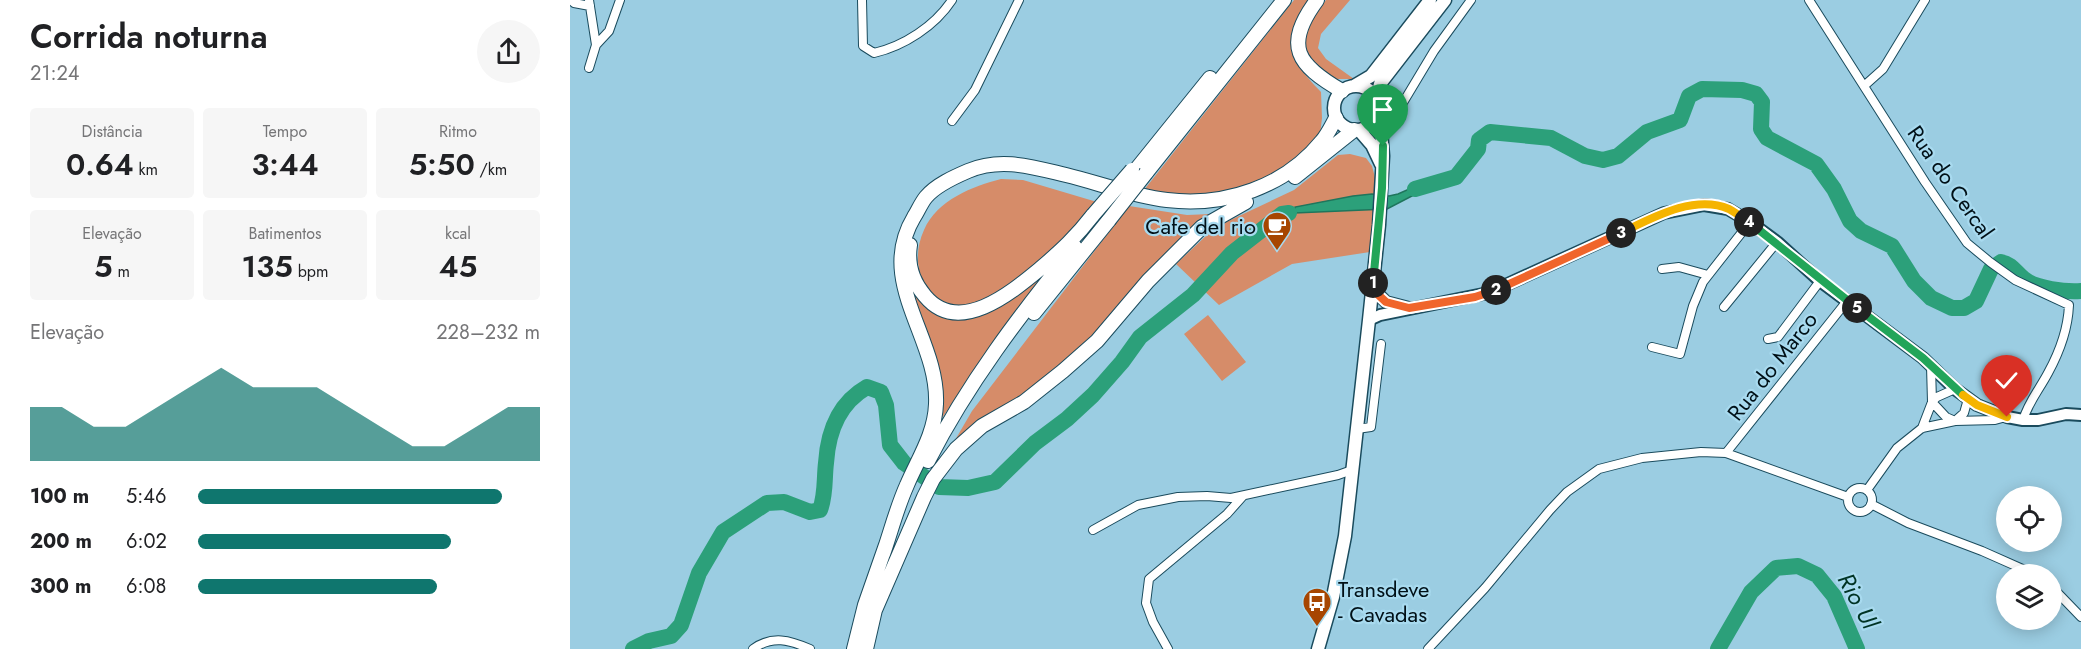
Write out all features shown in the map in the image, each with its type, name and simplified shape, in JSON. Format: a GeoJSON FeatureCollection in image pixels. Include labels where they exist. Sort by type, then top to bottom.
{"type":"FeatureCollection","features":[{"type":"Feature","properties":{"kind":"highway"},"geometry":{"type":"LineString","coordinates":[[1138,171],[1178,117],[1274,0]]}},
{"type":"Feature","properties":{"kind":"highway"},"geometry":{"type":"LineString","coordinates":[[854,649],[865,604],[883,554],[931,461],[970,402],[1101,217],[1284,0]]}},
{"type":"Feature","properties":{"kind":"highway"},"geometry":{"type":"LineString","coordinates":[[1317,0],[1299,29],[1297,37],[1301,54],[1310,70],[1348,89]]}},
{"type":"Feature","properties":{"kind":"highway"},"geometry":{"type":"LineString","coordinates":[[931,461],[936,405],[935,382],[903,284],[900,263],[910,223],[927,197],[956,177],[982,165],[1008,163],[1034,167],[1166,200],[1196,202],[1222,198],[1261,188],[1282,176],[1300,163],[1322,141],[1336,118]]}},
{"type":"Feature","properties":{"kind":"highway"},"geometry":{"type":"LineString","coordinates":[[931,461],[956,449],[982,426],[1024,402],[1097,341],[1148,281],[1202,227],[1284,184],[1357,130]]}},
{"type":"Feature","properties":{"kind":"highway"},"geometry":{"type":"LineString","coordinates":[[1101,217],[999,301],[975,311],[951,312],[930,303],[916,285],[910,267],[909,247],[916,228],[931,203],[948,191],[983,175],[1008,172],[1032,176],[1165,209],[1195,211],[1223,208],[1246,202]]}},
{"type":"Feature","properties":{"kind":"highway"},"geometry":{"type":"LineString","coordinates":[[866,649],[893,551],[915,491]]}},
{"type":"Feature","properties":{"kind":"main road"},"geometry":{"type":"LineString","coordinates":[[1382,166],[1372,145],[1357,130],[1347,128],[1336,118],[1334,104],[1348,89],[1371,76],[1430,0]]}},
{"type":"Feature","properties":{"kind":"main road"},"geometry":{"type":"LineString","coordinates":[[1318,649],[1333,597],[1345,536],[1369,320],[1382,188],[1383,146],[1376,116],[1380,84],[1445,0]]}},
{"type":"Feature","properties":{"kind":"main road"},"geometry":{"type":"LineString","coordinates":[[1348,89],[1367,89],[1377,100]]}},
{"type":"Feature","properties":{"kind":"main road"},"geometry":{"type":"LineString","coordinates":[[1357,130],[1371,124],[1376,116]]}},
{"type":"Feature","properties":{"kind":"main road"},"geometry":{"type":"LineString","coordinates":[[1369,320],[1409,308],[1475,297],[1503,288],[1664,213],[1684,207],[1704,205],[1728,208],[1777,242],[1820,280],[1923,358],[1954,389],[1968,399],[1992,412],[2023,420],[2038,420],[2066,414],[2081,415]]}},
{"type":"Feature","properties":{"kind":"main road"},"geometry":{"type":"LineString","coordinates":[[1372,289],[1386,302],[1409,308]]}},
{"type":"Feature","properties":{"kind":"street"},"geometry":{"type":"LineString","coordinates":[[571,0],[574,3],[589,3],[597,45]]}},
{"type":"Feature","properties":{"kind":"street"},"geometry":{"type":"LineString","coordinates":[[590,68],[597,45],[609,31],[621,0]]}},
{"type":"Feature","properties":{"kind":"street"},"geometry":{"type":"LineString","coordinates":[[862,0],[863,46],[874,53],[891,49],[922,31],[945,11],[952,0]]}},
{"type":"Feature","properties":{"kind":"street"},"geometry":{"type":"LineString","coordinates":[[952,121],[975,90],[1019,0]]}},
{"type":"Feature","properties":{"kind":"street"},"geometry":{"type":"LineString","coordinates":[[1376,116],[1396,112],[1401,106],[1434,51],[1471,0]]}},
{"type":"Feature","properties":{"kind":"street","name":"Rua do Cercal"},"geometry":{"type":"LineString","coordinates":[[1809,0],[1925,182],[1967,243],[1999,269],[2047,296],[2069,305],[2068,324],[2048,373],[2028,403],[2023,420]]}},
{"type":"Feature","properties":{"kind":"street"},"geometry":{"type":"LineString","coordinates":[[1864,86],[1883,69],[1925,0]]}},
{"type":"Feature","properties":{"kind":"street"},"geometry":{"type":"LineString","coordinates":[[1652,347],[1680,354],[1693,306],[1708,275],[1750,222]]}},
{"type":"Feature","properties":{"kind":"street"},"geometry":{"type":"LineString","coordinates":[[1724,307],[1777,242]]}},
{"type":"Feature","properties":{"kind":"street"},"geometry":{"type":"LineString","coordinates":[[1662,269],[1679,267],[1708,275]]}},
{"type":"Feature","properties":{"kind":"street"},"geometry":{"type":"LineString","coordinates":[[1768,339],[1778,337],[1820,280]]}},
{"type":"Feature","properties":{"kind":"street","name":"Rua do Marco"},"geometry":{"type":"LineString","coordinates":[[1726,453],[1847,301]]}},
{"type":"Feature","properties":{"kind":"street"},"geometry":{"type":"LineString","coordinates":[[1357,429],[1371,427],[1381,344]]}},
{"type":"Feature","properties":{"kind":"street"},"geometry":{"type":"LineString","coordinates":[[1930,366],[1932,402],[1946,417],[1955,421]]}},
{"type":"Feature","properties":{"kind":"street"},"geometry":{"type":"LineString","coordinates":[[1922,428],[1932,402],[1954,389]]}},
{"type":"Feature","properties":{"kind":"street"},"geometry":{"type":"LineString","coordinates":[[1955,421],[1964,413],[1968,399]]}},
{"type":"Feature","properties":{"kind":"street"},"geometry":{"type":"LineString","coordinates":[[1867,490],[1897,448],[1922,428],[1955,421],[1995,420],[2007,417]]}},
{"type":"Feature","properties":{"kind":"street"},"geometry":{"type":"LineString","coordinates":[[1428,649],[1485,588],[1567,492],[1599,469],[1642,458],[1701,452],[1726,453],[1848,497]]}},
{"type":"Feature","properties":{"kind":"street"},"geometry":{"type":"LineString","coordinates":[[1093,530],[1138,505],[1178,497],[1231,498],[1352,470]]}},
{"type":"Feature","properties":{"kind":"street"},"geometry":{"type":"LineString","coordinates":[[1859,488],[1867,490],[1871,496],[1871,504],[1866,510],[1855,511],[1849,506],[1848,497],[1853,490],[1859,488]]}},
{"type":"Feature","properties":{"kind":"street"},"geometry":{"type":"LineString","coordinates":[[1168,649],[1153,622],[1146,603],[1149,579],[1227,514],[1244,495]]}},
{"type":"Feature","properties":{"kind":"street"},"geometry":{"type":"LineString","coordinates":[[1871,504],[1908,523],[2011,564]]}},
{"type":"Feature","properties":{"kind":"street"},"geometry":{"type":"LineString","coordinates":[[2062,597],[2081,617]]}},
{"type":"Feature","properties":{"kind":"street"},"geometry":{"type":"LineString","coordinates":[[753,649],[763,642],[791,640],[810,649]]}},
{"type":"Feature","properties":{"kind":"shaded area"},"geometry":{"type":"Polygon","coordinates":[[[1294,0],[1311,0],[1299,29],[1295,49],[1300,68],[1321,92],[1320,135],[1279,172],[1253,185],[1225,193],[1174,196],[1144,190],[1294,0]]]}},
{"type":"Feature","properties":{"kind":"shaded area"},"geometry":{"type":"Polygon","coordinates":[[[1326,0],[1350,0],[1321,34],[1318,48],[1326,59],[1354,79],[1337,79],[1317,71],[1305,49],[1307,29],[1326,0]]]}},
{"type":"Feature","properties":{"kind":"shaded area"},"geometry":{"type":"Polygon","coordinates":[[[1350,154],[1366,158],[1372,166],[1377,185],[1370,252],[1292,264],[1219,305],[1176,264],[1222,224],[1294,190],[1338,155],[1350,154]]]}},
{"type":"Feature","properties":{"kind":"shaded area"},"geometry":{"type":"Polygon","coordinates":[[[1001,179],[1023,180],[1097,202],[1066,238],[1006,291],[985,302],[967,306],[952,305],[938,300],[928,290],[921,277],[918,263],[919,247],[924,230],[938,210],[957,196],[1001,179]]]}},
{"type":"Feature","properties":{"kind":"shaded area"},"geometry":{"type":"Polygon","coordinates":[[[1425,182],[1435,184],[1387,209],[1295,213],[1295,207],[1353,196],[1372,194],[1389,196],[1425,182]]]}},
{"type":"Feature","properties":{"kind":"shaded area"},"geometry":{"type":"Polygon","coordinates":[[[1129,206],[1187,215],[1211,214],[1096,335],[1053,373],[980,423],[951,447],[972,411],[1129,206]]]}},
{"type":"Feature","properties":{"kind":"shaded area"},"geometry":{"type":"Polygon","coordinates":[[[1055,263],[984,356],[938,424],[913,294],[935,312],[952,317],[969,317],[1000,305],[1055,263]]]}},
{"type":"Feature","properties":{"kind":"shaded area"},"geometry":{"type":"Polygon","coordinates":[[[1208,315],[1246,362],[1222,381],[1184,334],[1208,315]]]}},
{"type":"Feature","properties":{"kind":"waterway"},"geometry":{"type":"LineString","coordinates":[[1415,189],[1456,177],[1478,149],[1479,140],[1490,132],[1551,138],[1585,156],[1603,160],[1618,156],[1647,132],[1680,120],[1689,96],[1702,89],[1742,90],[1756,94],[1762,102],[1761,129],[1767,138],[1816,164],[1834,189],[1850,221],[1861,231],[1892,246],[1914,281],[1931,298],[1952,308],[1964,308],[1976,301],[1991,269],[2001,262],[2036,285],[2081,291]]}},
{"type":"Feature","properties":{"kind":"waterway"},"geometry":{"type":"LineString","coordinates":[[633,649],[649,641],[671,636],[681,625],[699,573],[723,532],[767,503],[784,502],[810,512],[820,510],[832,429],[849,401],[867,387],[881,392],[886,405],[890,445],[904,463],[939,487],[968,488],[995,482],[1035,443],[1067,419],[1093,395],[1140,337],[1193,295],[1232,253],[1282,214],[1289,213]]}},
{"type":"Feature","properties":{"kind":"waterway","name":"Rio Ul"},"geometry":{"type":"LineString","coordinates":[[1718,649],[1751,592],[1776,568],[1798,566],[1817,575],[1834,596],[1857,649]]}},
{"type":"Feature","properties":{"kind":"place","name":"Cafe del rio"},"geometry":{"type":"Point","coordinates":[1277,252]}},
{"type":"Feature","properties":{"kind":"place","name":"Transdeve - Cavadas"},"geometry":{"type":"Point","coordinates":[1317,628]}},
{"type":"Feature","properties":{"kind":"route"},"geometry":{"type":"LineString","coordinates":[[1383,146],[1382,188],[1372,289],[1386,302],[1409,308],[1475,297],[1503,288],[1664,213],[1684,207],[1704,205],[1728,208],[1777,242],[1820,280],[1923,358],[1954,389],[1977,405],[2007,417]]}}]}
